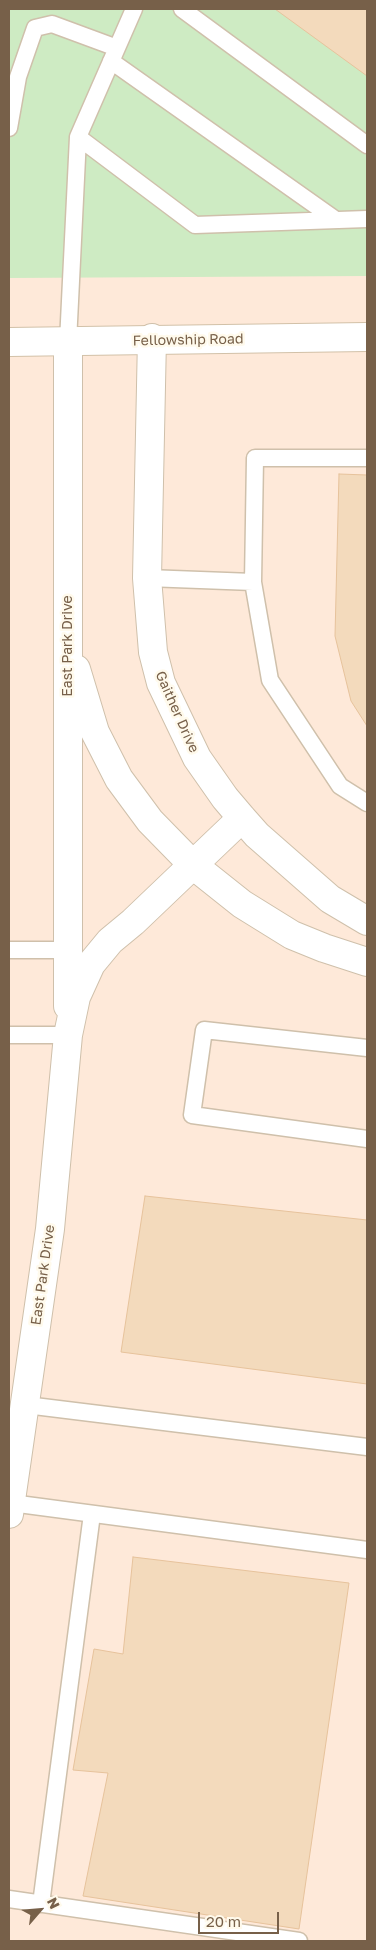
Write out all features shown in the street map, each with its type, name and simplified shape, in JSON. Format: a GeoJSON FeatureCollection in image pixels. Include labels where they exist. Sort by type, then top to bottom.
{"type":"FeatureCollection","features":[{"type":"Feature","properties":{"kind":"street","name":"Fellowship Road"},"geometry":{"type":"LineString","coordinates":[[9,342],[68,342],[152,338],[196,340],[367,337]]}},
{"type":"Feature","properties":{"kind":"street","name":"Gaither Drive"},"geometry":{"type":"LineString","coordinates":[[152,338],[147,578],[153,652],[161,683],[197,758],[225,798],[242,818],[257,835],[330,899],[367,921]]}},
{"type":"Feature","properties":{"kind":"street","name":"East Park Drive"},"geometry":{"type":"LineString","coordinates":[[10,1509],[17,1404],[51,1220],[68,1035],[68,342]]}},
{"type":"Feature","properties":{"kind":"street"},"geometry":{"type":"LineString","coordinates":[[68,642],[95,732],[119,779],[150,820],[193,866],[242,904],[292,935],[367,962]]}},
{"type":"Feature","properties":{"kind":"street","name":"East Park Drive"},"geometry":{"type":"LineString","coordinates":[[68,1035],[76,997],[91,964],[110,940],[193,866],[242,818]]}},
{"type":"Feature","properties":{"kind":"lane"},"geometry":{"type":"LineString","coordinates":[[68,342],[78,137],[134,9]]}},
{"type":"Feature","properties":{"kind":"lane"},"geometry":{"type":"LineString","coordinates":[[182,9],[367,145]]}},
{"type":"Feature","properties":{"kind":"lane"},"geometry":{"type":"LineString","coordinates":[[9,128],[18,77],[35,28],[52,24],[114,54],[336,220]]}},
{"type":"Feature","properties":{"kind":"lane"},"geometry":{"type":"LineString","coordinates":[[78,137],[196,224],[367,219]]}},
{"type":"Feature","properties":{"kind":"lane"},"geometry":{"type":"LineString","coordinates":[[367,458],[255,458],[253,582],[270,680],[340,786],[367,803]]}},
{"type":"Feature","properties":{"kind":"lane"},"geometry":{"type":"LineString","coordinates":[[147,578],[253,582]]}},
{"type":"Feature","properties":{"kind":"lane"},"geometry":{"type":"LineString","coordinates":[[9,950],[68,950]]}},
{"type":"Feature","properties":{"kind":"lane"},"geometry":{"type":"LineString","coordinates":[[367,1048],[204,1030],[192,1115],[367,1140]]}},
{"type":"Feature","properties":{"kind":"lane"},"geometry":{"type":"LineString","coordinates":[[9,1035],[68,1035]]}},
{"type":"Feature","properties":{"kind":"lane"},"geometry":{"type":"LineString","coordinates":[[17,1404],[367,1447]]}},
{"type":"Feature","properties":{"kind":"lane"},"geometry":{"type":"LineString","coordinates":[[10,1509],[92,1514],[367,1550]]}},
{"type":"Feature","properties":{"kind":"lane"},"geometry":{"type":"LineString","coordinates":[[41,1904],[92,1514]]}},
{"type":"Feature","properties":{"kind":"lane"},"geometry":{"type":"LineString","coordinates":[[9,1899],[299,1941]]}},
{"type":"Feature","properties":{"kind":"shaded area"},"geometry":{"type":"Polygon","coordinates":[[[9,9],[367,9],[367,1941],[9,1941],[9,9]]]}},
{"type":"Feature","properties":{"kind":"green space"},"geometry":{"type":"Polygon","coordinates":[[[9,9],[367,9],[367,276],[9,278],[9,9]]]}},
{"type":"Feature","properties":{"kind":"building"},"geometry":{"type":"Polygon","coordinates":[[[275,9],[367,9],[367,76],[275,9]]]}},
{"type":"Feature","properties":{"kind":"building"},"geometry":{"type":"Polygon","coordinates":[[[339,474],[367,475],[367,726],[351,701],[335,636],[339,474]]]}},
{"type":"Feature","properties":{"kind":"building"},"geometry":{"type":"Polygon","coordinates":[[[145,1196],[367,1220],[367,1384],[121,1352],[145,1196]]]}},
{"type":"Feature","properties":{"kind":"building"},"geometry":{"type":"Polygon","coordinates":[[[133,1557],[349,1583],[299,1929],[83,1896],[108,1773],[73,1770],[94,1649],[123,1654],[133,1557]]]}}]}
